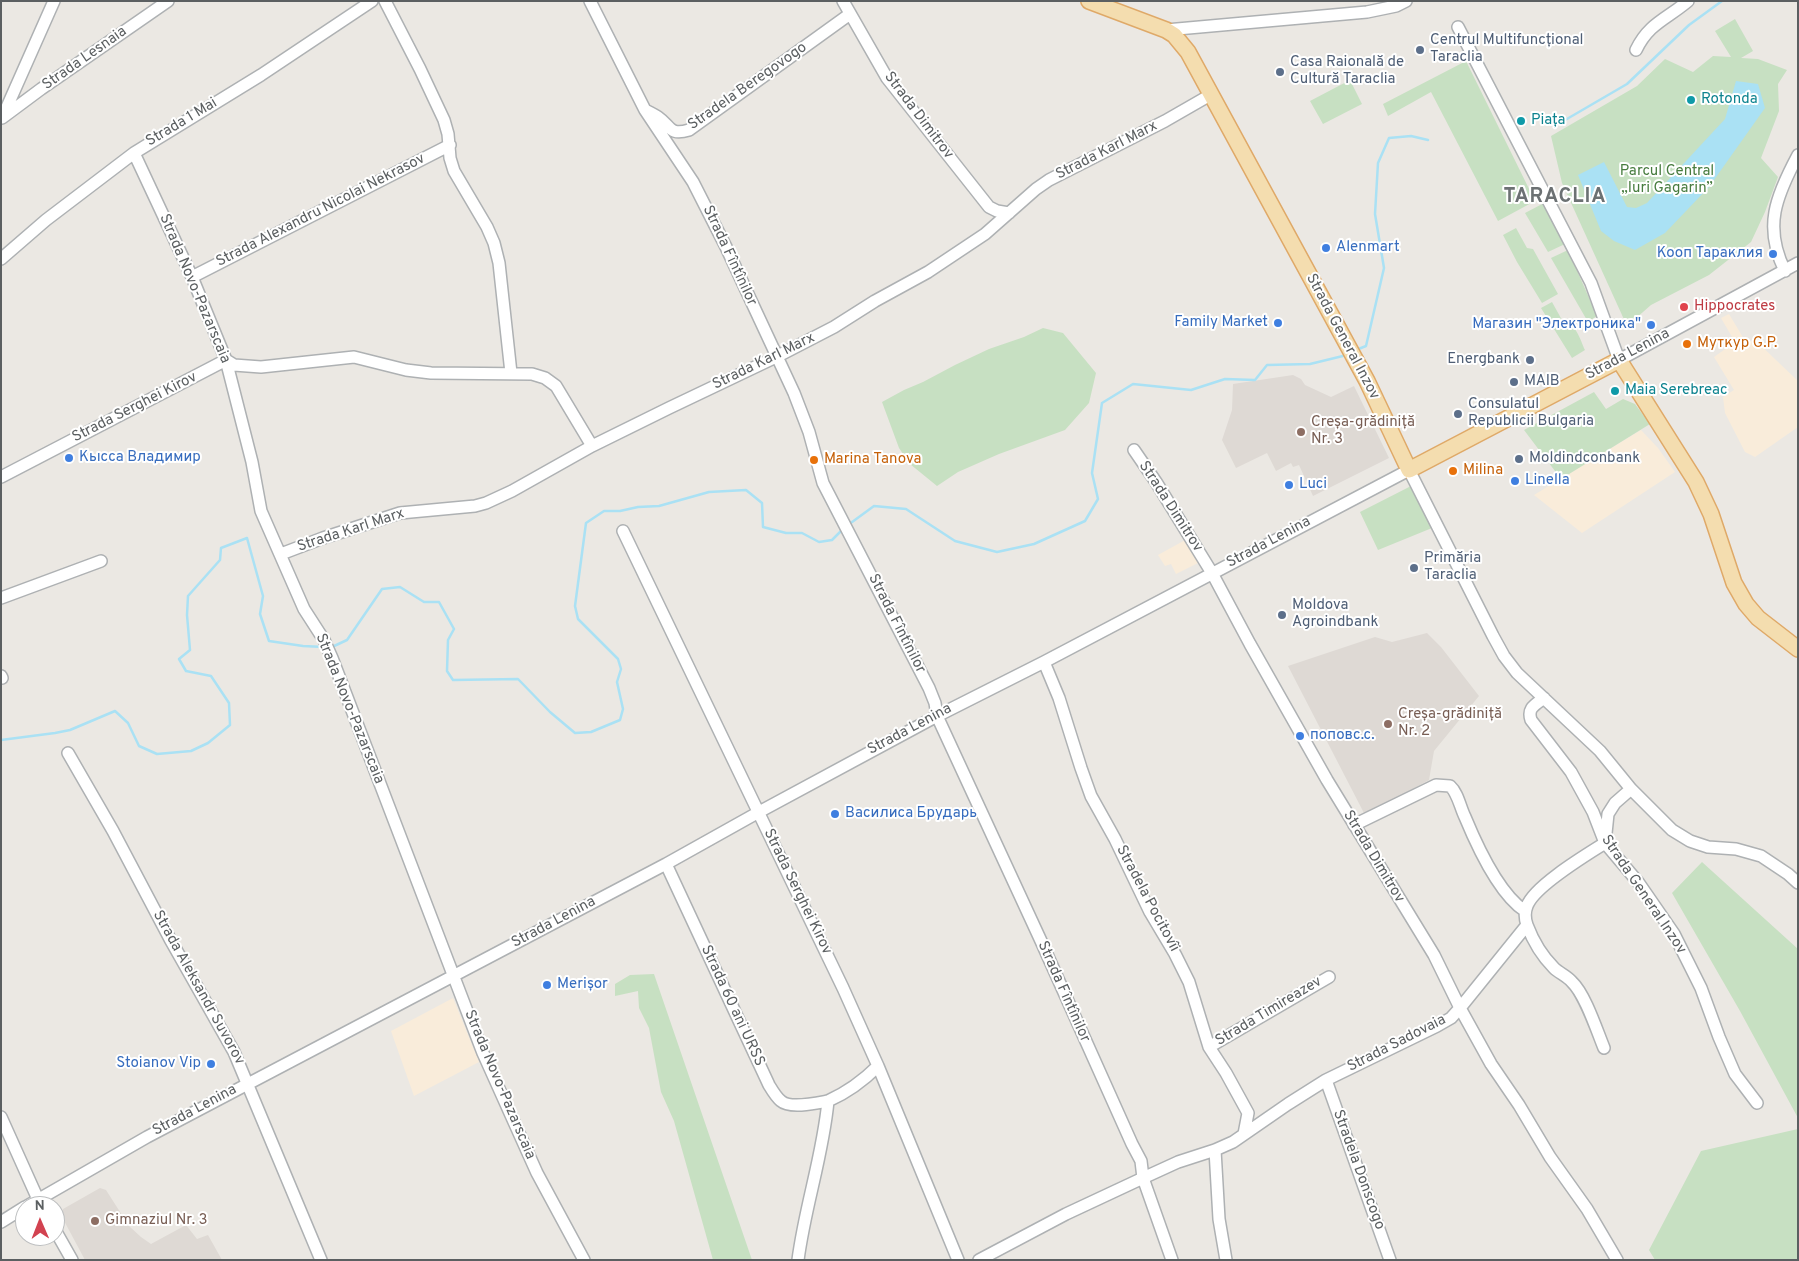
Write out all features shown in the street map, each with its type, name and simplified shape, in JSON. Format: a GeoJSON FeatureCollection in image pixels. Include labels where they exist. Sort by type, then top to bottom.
{"type":"FeatureCollection","features":[{"type":"Feature","properties":{"kind":"main road"},"geometry":{"type":"LineString","coordinates":[[1088,1],[1166,30]]}},
{"type":"Feature","properties":{"kind":"main road","name":"Strada General Inzov"},"geometry":{"type":"LineString","coordinates":[[1166,30],[1174,35],[1185,47],[1212,94],[1367,381],[1409,470]]}},
{"type":"Feature","properties":{"kind":"main road"},"geometry":{"type":"LineString","coordinates":[[1619,360],[1696,482],[1711,514],[1734,583],[1746,604],[1758,618],[1798,649]]}},
{"type":"Feature","properties":{"kind":"main road","name":"Strada Lenina"},"geometry":{"type":"LineString","coordinates":[[1409,470],[1619,360]]}},
{"type":"Feature","properties":{"kind":"street"},"geometry":{"type":"LineString","coordinates":[[2,119],[54,1]]}},
{"type":"Feature","properties":{"kind":"street","name":"Strada Lesnaia"},"geometry":{"type":"LineString","coordinates":[[2,119],[168,1]]}},
{"type":"Feature","properties":{"kind":"street","name":"Strada 1 Mai"},"geometry":{"type":"LineString","coordinates":[[1,259],[46,220],[134,153],[261,75],[372,1]]}},
{"type":"Feature","properties":{"kind":"street"},"geometry":{"type":"LineString","coordinates":[[385,1],[444,120],[454,171],[487,227],[494,243],[499,262],[511,372]]}},
{"type":"Feature","properties":{"kind":"street","name":"Strada Fîntînilor"},"geometry":{"type":"LineString","coordinates":[[590,1],[644,110],[693,182],[726,247],[794,393],[809,432],[823,483],[929,688],[935,703],[937,716],[1141,1161],[1142,1178],[1172,1260]]}},
{"type":"Feature","properties":{"kind":"street","name":"Strada Dimitrov"},"geometry":{"type":"LineString","coordinates":[[843,1],[887,78],[989,207],[997,211],[1009,213]]}},
{"type":"Feature","properties":{"kind":"street"},"geometry":{"type":"LineString","coordinates":[[1166,30],[1367,12],[1390,8],[1406,1]]}},
{"type":"Feature","properties":{"kind":"street"},"geometry":{"type":"LineString","coordinates":[[1636,50],[1642,38],[1654,24],[1676,11],[1688,1]]}},
{"type":"Feature","properties":{"kind":"street","name":"Stradela Beregovogo"},"geometry":{"type":"LineString","coordinates":[[644,110],[660,118],[674,132],[680,133],[689,130],[850,14]]}},
{"type":"Feature","properties":{"kind":"street"},"geometry":{"type":"LineString","coordinates":[[1458,28],[1591,283],[1619,360]]}},
{"type":"Feature","properties":{"kind":"street","name":"Strada Karl Marx"},"geometry":{"type":"LineString","coordinates":[[281,554],[400,513],[430,509],[456,509],[486,503],[512,491],[592,446],[834,327],[875,301],[928,272],[985,234],[1036,188],[1165,122],[1212,94]]}},
{"type":"Feature","properties":{"kind":"street","name":"Strada Alexandru Nicolai Nekrasov"},"geometry":{"type":"LineString","coordinates":[[192,276],[450,144]]}},
{"type":"Feature","properties":{"kind":"street","name":"Strada Novo-Pazarscaia"},"geometry":{"type":"LineString","coordinates":[[134,153],[192,276],[226,360],[252,462],[261,510],[304,609],[324,640],[332,658],[453,976],[507,1109],[537,1172],[584,1260]]}},
{"type":"Feature","properties":{"kind":"street"},"geometry":{"type":"LineString","coordinates":[[1785,271],[1777,254],[1773,235],[1774,215],[1785,179],[1798,156]]}},
{"type":"Feature","properties":{"kind":"street","name":"Strada Lenina"},"geometry":{"type":"LineString","coordinates":[[1619,360],[1798,263]]}},
{"type":"Feature","properties":{"kind":"street"},"geometry":{"type":"LineString","coordinates":[[226,360],[239,366],[261,367],[354,357],[397,368],[431,373],[511,372],[532,374],[545,378],[556,386],[592,446]]}},
{"type":"Feature","properties":{"kind":"street","name":"Strada Serghei Kirov"},"geometry":{"type":"LineString","coordinates":[[1,477],[226,360]]}},
{"type":"Feature","properties":{"kind":"street","name":"Strada Dimitrov"},"geometry":{"type":"LineString","coordinates":[[1134,450],[1212,573],[1250,644],[1354,825],[1434,955],[1460,1008],[1491,1064],[1618,1260]]}},
{"type":"Feature","properties":{"kind":"street","name":"Strada Lenina"},"geometry":{"type":"LineString","coordinates":[[51,1196],[148,1137],[249,1083],[666,864],[937,716],[1044,662],[1409,470]]}},
{"type":"Feature","properties":{"kind":"street","name":"Strada General Inzov"},"geometry":{"type":"LineString","coordinates":[[1409,470],[1504,656],[1517,673],[1600,751],[1631,789],[1672,830],[1690,841],[1708,847],[1736,848],[1761,856],[1798,883]]}},
{"type":"Feature","properties":{"kind":"street","name":"Strada Serghei Kirov"},"geometry":{"type":"LineString","coordinates":[[623,531],[824,947],[878,1066],[958,1260]]}},
{"type":"Feature","properties":{"kind":"street"},"geometry":{"type":"LineString","coordinates":[[1,598],[101,561]]}},
{"type":"Feature","properties":{"kind":"street","name":"Stradela Pocitovîi"},"geometry":{"type":"LineString","coordinates":[[1044,662],[1059,698],[1092,796],[1150,912],[1176,954],[1189,982],[1209,1047],[1248,1113],[1244,1134]]}},
{"type":"Feature","properties":{"kind":"street","name":"Strada General Inzov"},"geometry":{"type":"LineString","coordinates":[[1544,698],[1530,709],[1528,714],[1531,720],[1571,772],[1593,812],[1605,843],[1638,882],[1674,934],[1701,988],[1735,1074],[1756,1103]]}},
{"type":"Feature","properties":{"kind":"street","name":"Strada Aleksandr Suvorov"},"geometry":{"type":"LineString","coordinates":[[68,753],[234,1052],[249,1083],[321,1260]]}},
{"type":"Feature","properties":{"kind":"street"},"geometry":{"type":"LineString","coordinates":[[1354,825],[1436,784],[1446,784],[1453,789],[1487,862],[1506,894],[1517,906],[1525,911]]}},
{"type":"Feature","properties":{"kind":"street"},"geometry":{"type":"LineString","coordinates":[[1604,1048],[1587,1008],[1573,982],[1554,968],[1536,945],[1527,926],[1525,911],[1527,904],[1543,887],[1605,843],[1608,814],[1614,803],[1631,789]]}},
{"type":"Feature","properties":{"kind":"street","name":"Strada 60 ani URSS"},"geometry":{"type":"LineString","coordinates":[[666,864],[769,1085],[775,1094],[783,1103],[793,1105],[828,1101]]}},
{"type":"Feature","properties":{"kind":"street","name":"Strada Sadovaia"},"geometry":{"type":"LineString","coordinates":[[980,1260],[1066,1214],[1142,1178],[1178,1162],[1233,1142],[1326,1080],[1451,1018],[1527,926]]}},
{"type":"Feature","properties":{"kind":"street","name":"Strada Timireazev"},"geometry":{"type":"LineString","coordinates":[[1209,1047],[1329,977]]}},
{"type":"Feature","properties":{"kind":"street"},"geometry":{"type":"LineString","coordinates":[[798,1260],[808,1204],[824,1136],[828,1101],[839,1096],[870,1075],[878,1066]]}},
{"type":"Feature","properties":{"kind":"street","name":"Stradela Donscogo"},"geometry":{"type":"LineString","coordinates":[[1326,1080],[1390,1260]]}},
{"type":"Feature","properties":{"kind":"street"},"geometry":{"type":"LineString","coordinates":[[1,1117],[36,1196]]}},
{"type":"Feature","properties":{"kind":"street"},"geometry":{"type":"LineString","coordinates":[[1215,1150],[1219,1219],[1226,1260]]}},
{"type":"Feature","properties":{"kind":"street","name":"Strada Lenina"},"geometry":{"type":"LineString","coordinates":[[1,1222],[15,1214]]}},
{"type":"Feature","properties":{"kind":"street"},"geometry":{"type":"LineString","coordinates":[[64,1246],[72,1260]]}},
{"type":"Feature","properties":{"kind":"shaded area"},"geometry":{"type":"Polygon","coordinates":[[[1729,314],[1747,344],[1754,339],[1798,381],[1798,427],[1755,457],[1745,452],[1725,413],[1723,397],[1734,390],[1714,357],[1735,342],[1721,318],[1729,314]]]}},
{"type":"Feature","properties":{"kind":"shaded area","name":"Creșa-grădiniță Nr. 3"},"geometry":{"type":"Polygon","coordinates":[[[1293,375],[1301,379],[1305,385],[1331,397],[1354,386],[1389,458],[1313,496],[1299,465],[1293,467],[1291,463],[1276,471],[1267,453],[1236,468],[1222,440],[1232,410],[1233,384],[1293,375]]]}},
{"type":"Feature","properties":{"kind":"shaded area"},"geometry":{"type":"Polygon","coordinates":[[[1641,430],[1658,448],[1675,472],[1582,533],[1534,495],[1641,430]]]}},
{"type":"Feature","properties":{"kind":"shaded area"},"geometry":{"type":"Polygon","coordinates":[[[1187,539],[1202,561],[1176,574],[1171,564],[1165,566],[1158,555],[1187,539]]]}},
{"type":"Feature","properties":{"kind":"shaded area","name":"Creșa-grădiniță Nr. 2"},"geometry":{"type":"Polygon","coordinates":[[[1427,633],[1441,647],[1479,696],[1434,751],[1429,780],[1365,815],[1288,666],[1375,637],[1392,642],[1427,633]]]}},
{"type":"Feature","properties":{"kind":"shaded area"},"geometry":{"type":"Polygon","coordinates":[[[453,998],[479,1062],[414,1096],[391,1031],[453,998]]]}},
{"type":"Feature","properties":{"kind":"shaded area","name":"Gimnaziul Nr. 3"},"geometry":{"type":"Polygon","coordinates":[[[100,1188],[106,1190],[129,1226],[151,1244],[186,1225],[197,1239],[208,1235],[222,1260],[85,1260],[65,1223],[65,1208],[100,1188]]]}},
{"type":"Feature","properties":{"kind":"green space","name":"Parcul Central „Iuri Gagarin”"},"geometry":{"type":"Polygon","coordinates":[[[1735,19],[1753,51],[1741,58],[1758,59],[1787,70],[1778,84],[1779,111],[1761,158],[1778,177],[1751,242],[1709,275],[1651,305],[1627,326],[1562,183],[1551,136],[1637,86],[1665,59],[1693,72],[1713,56],[1731,57],[1715,31],[1735,19]]]}},
{"type":"Feature","properties":{"kind":"green space"},"geometry":{"type":"Polygon","coordinates":[[[1466,61],[1535,201],[1498,221],[1431,92],[1388,116],[1383,104],[1466,61]]]}},
{"type":"Feature","properties":{"kind":"green space"},"geometry":{"type":"Polygon","coordinates":[[[1350,80],[1362,104],[1323,124],[1310,101],[1350,80]]]}},
{"type":"Feature","properties":{"kind":"green space"},"geometry":{"type":"Polygon","coordinates":[[[1546,202],[1565,244],[1548,252],[1525,213],[1546,202]]]}},
{"type":"Feature","properties":{"kind":"green space"},"geometry":{"type":"Polygon","coordinates":[[[1516,228],[1527,248],[1533,249],[1558,294],[1542,303],[1503,235],[1516,228]]]}},
{"type":"Feature","properties":{"kind":"green space"},"geometry":{"type":"Polygon","coordinates":[[[1568,250],[1597,316],[1588,322],[1551,258],[1568,250]]]}},
{"type":"Feature","properties":{"kind":"green space"},"geometry":{"type":"Polygon","coordinates":[[[1552,302],[1562,320],[1571,324],[1574,328],[1585,350],[1572,358],[1541,308],[1552,302]]]}},
{"type":"Feature","properties":{"kind":"green space"},"geometry":{"type":"Polygon","coordinates":[[[1043,328],[1063,333],[1096,373],[1089,403],[1065,430],[999,454],[958,472],[937,486],[910,464],[899,448],[882,402],[989,349],[1024,337],[1043,328]]]}},
{"type":"Feature","properties":{"kind":"green space"},"geometry":{"type":"Polygon","coordinates":[[[1594,392],[1606,409],[1623,399],[1635,404],[1650,424],[1561,479],[1524,430],[1594,392]]]}},
{"type":"Feature","properties":{"kind":"green space"},"geometry":{"type":"Polygon","coordinates":[[[1413,485],[1432,528],[1378,550],[1360,512],[1413,485]]]}},
{"type":"Feature","properties":{"kind":"green space"},"geometry":{"type":"Polygon","coordinates":[[[1702,862],[1798,949],[1798,1118],[1740,1011],[1672,893],[1702,862]]]}},
{"type":"Feature","properties":{"kind":"green space"},"geometry":{"type":"Polygon","coordinates":[[[654,974],[752,1260],[713,1260],[674,1121],[661,1092],[649,1028],[639,1008],[638,991],[615,996],[615,984],[630,975],[654,974]]]}},
{"type":"Feature","properties":{"kind":"green space"},"geometry":{"type":"Polygon","coordinates":[[[1798,1129],[1798,1260],[1655,1260],[1649,1250],[1701,1151],[1798,1129]]]}},
{"type":"Feature","properties":{"kind":"water"},"geometry":{"type":"Polygon","coordinates":[[[1736,81],[1758,84],[1765,108],[1709,187],[1665,233],[1635,250],[1614,241],[1601,231],[1578,175],[1604,162],[1627,207],[1636,208],[1647,203],[1725,119],[1736,81]]]}},
{"type":"Feature","properties":{"kind":"waterway"},"geometry":{"type":"LineString","coordinates":[[1560,123],[1627,84],[1689,25],[1722,1]]}},
{"type":"Feature","properties":{"kind":"waterway"},"geometry":{"type":"LineString","coordinates":[[1356,350],[1366,346],[1384,268],[1375,214],[1378,163],[1389,138],[1411,136],[1428,140]]}},
{"type":"Feature","properties":{"kind":"waterway"},"geometry":{"type":"LineString","coordinates":[[848,525],[874,506],[906,509],[955,541],[997,552],[1034,544],[1085,521],[1098,499],[1092,473],[1102,403],[1133,384],[1191,390],[1225,379],[1255,380],[1267,365],[1310,364],[1347,355]]}},
{"type":"Feature","properties":{"kind":"waterway"},"geometry":{"type":"LineString","coordinates":[[332,647],[347,640],[382,589],[400,587],[424,602],[439,602],[454,629],[448,640],[447,671],[453,680],[518,679],[550,712],[575,733],[591,732],[620,720],[623,709],[617,682],[621,669],[618,659],[578,619],[575,606],[586,523],[604,511],[659,506],[709,492],[746,490],[762,503],[763,527],[786,533],[802,533],[819,542],[832,540],[842,530]]}},
{"type":"Feature","properties":{"kind":"waterway"},"geometry":{"type":"LineString","coordinates":[[1,740],[70,730],[115,711],[128,723],[139,746],[157,754],[191,751],[208,743],[230,725],[229,703],[211,676],[186,671],[179,659],[190,650],[187,615],[188,596],[220,560],[221,548],[247,538],[263,596],[260,614],[269,641],[324,647]]}},
{"type":"Feature","properties":{"kind":"place","name":"Centrul Multifuncțional Taraclia"},"geometry":{"type":"Point","coordinates":[1420,50]}},
{"type":"Feature","properties":{"kind":"place","name":"Casa Raională de Cultură Taraclia"},"geometry":{"type":"Point","coordinates":[1280,72]}},
{"type":"Feature","properties":{"kind":"place","name":"Rotonda"},"geometry":{"type":"Point","coordinates":[1691,100]}},
{"type":"Feature","properties":{"kind":"place","name":"Piața"},"geometry":{"type":"Point","coordinates":[1521,121]}},
{"type":"Feature","properties":{"kind":"place","name":"Alenmart"},"geometry":{"type":"Point","coordinates":[1326,248]}},
{"type":"Feature","properties":{"kind":"place","name":"Кооп Тараклия"},"geometry":{"type":"Point","coordinates":[1773,254]}},
{"type":"Feature","properties":{"kind":"place","name":"Hippocrates"},"geometry":{"type":"Point","coordinates":[1684,307]}},
{"type":"Feature","properties":{"kind":"place","name":"Family Market"},"geometry":{"type":"Point","coordinates":[1278,323]}},
{"type":"Feature","properties":{"kind":"place","name":"Магазин \"Электроника\""},"geometry":{"type":"Point","coordinates":[1651,325]}},
{"type":"Feature","properties":{"kind":"place","name":"Муткур G.P."},"geometry":{"type":"Point","coordinates":[1687,344]}},
{"type":"Feature","properties":{"kind":"place","name":"Energbank"},"geometry":{"type":"Point","coordinates":[1530,360]}},
{"type":"Feature","properties":{"kind":"place","name":"MAIB"},"geometry":{"type":"Point","coordinates":[1514,382]}},
{"type":"Feature","properties":{"kind":"place","name":"Maia Serebreac"},"geometry":{"type":"Point","coordinates":[1615,391]}},
{"type":"Feature","properties":{"kind":"place","name":"Consulatul Republicii Bulgaria"},"geometry":{"type":"Point","coordinates":[1458,414]}},
{"type":"Feature","properties":{"kind":"place","name":"Creșa-grădiniță Nr. 3"},"geometry":{"type":"Point","coordinates":[1301,432]}},
{"type":"Feature","properties":{"kind":"place","name":"Кысса Владимир"},"geometry":{"type":"Point","coordinates":[69,458]}},
{"type":"Feature","properties":{"kind":"place","name":"Moldindconbank"},"geometry":{"type":"Point","coordinates":[1519,459]}},
{"type":"Feature","properties":{"kind":"place","name":"Marina Tanova"},"geometry":{"type":"Point","coordinates":[814,460]}},
{"type":"Feature","properties":{"kind":"place","name":"Milina"},"geometry":{"type":"Point","coordinates":[1453,471]}},
{"type":"Feature","properties":{"kind":"place","name":"Linella"},"geometry":{"type":"Point","coordinates":[1515,481]}},
{"type":"Feature","properties":{"kind":"place","name":"Luci"},"geometry":{"type":"Point","coordinates":[1289,485]}},
{"type":"Feature","properties":{"kind":"place","name":"Primăria Taraclia"},"geometry":{"type":"Point","coordinates":[1414,568]}},
{"type":"Feature","properties":{"kind":"place","name":"Moldova Agroindbank"},"geometry":{"type":"Point","coordinates":[1282,615]}},
{"type":"Feature","properties":{"kind":"place","name":"Creșa-grădiniță Nr. 2"},"geometry":{"type":"Point","coordinates":[1388,724]}},
{"type":"Feature","properties":{"kind":"place","name":"поповс.с."},"geometry":{"type":"Point","coordinates":[1300,736]}},
{"type":"Feature","properties":{"kind":"place","name":"Василиса Брударь"},"geometry":{"type":"Point","coordinates":[835,814]}},
{"type":"Feature","properties":{"kind":"place","name":"Merișor"},"geometry":{"type":"Point","coordinates":[547,985]}},
{"type":"Feature","properties":{"kind":"place","name":"Stoianov Vip"},"geometry":{"type":"Point","coordinates":[211,1064]}},
{"type":"Feature","properties":{"kind":"place","name":"Gimnaziul Nr. 3"},"geometry":{"type":"Point","coordinates":[95,1221]}},
{"type":"Feature","properties":{"kind":"district","name":"TARACLIA"},"geometry":{"type":"Point","coordinates":[1555,198]}}]}
